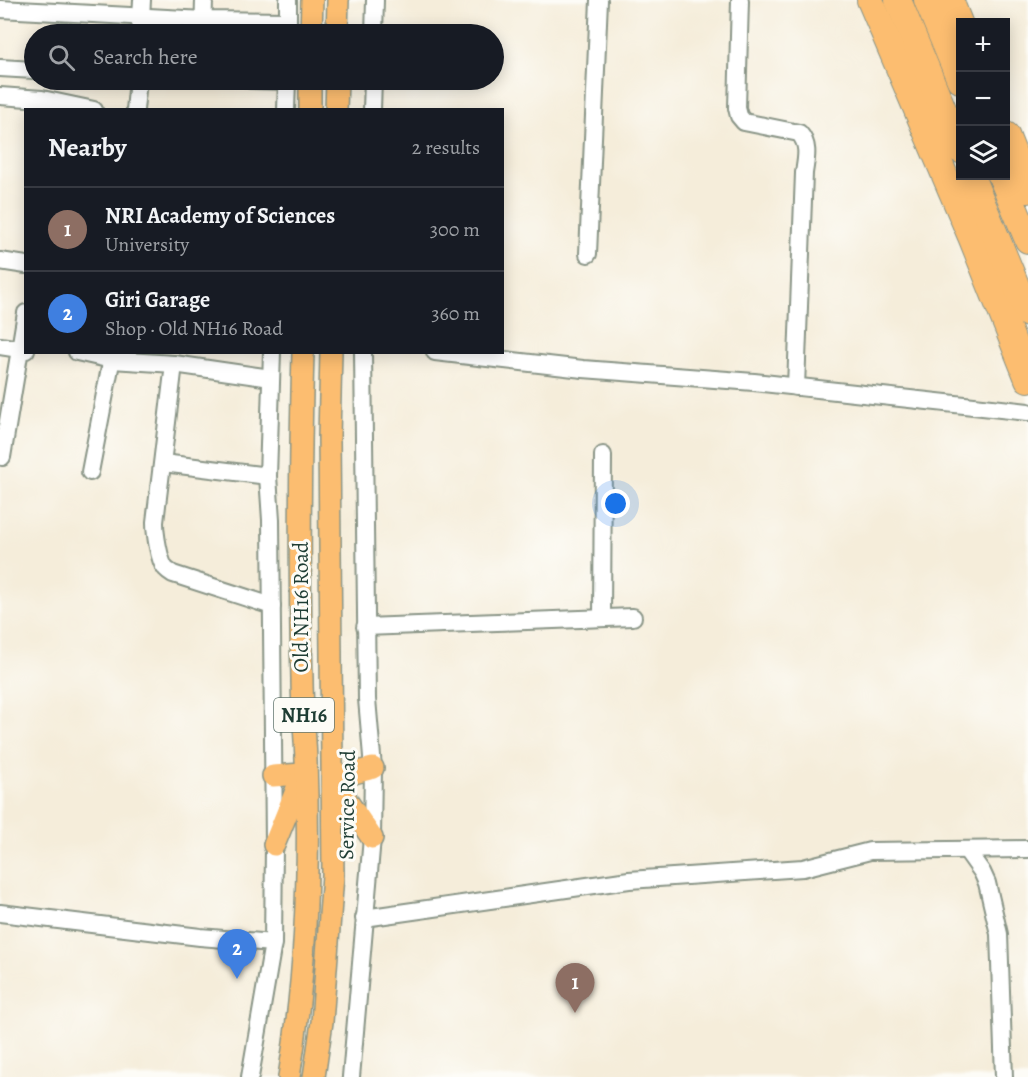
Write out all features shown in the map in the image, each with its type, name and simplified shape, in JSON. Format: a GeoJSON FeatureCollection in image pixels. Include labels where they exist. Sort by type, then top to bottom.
{"type":"FeatureCollection","features":[{"type":"Feature","properties":{"kind":"highway"},"geometry":{"type":"LineString","coordinates":[[870,0],[972,239],[1028,379]]}},
{"type":"Feature","properties":{"kind":"highway"},"geometry":{"type":"LineString","coordinates":[[898,0],[956,140]]}},
{"type":"Feature","properties":{"kind":"highway"},"geometry":{"type":"LineString","coordinates":[[927,0],[957,72]]}},
{"type":"Feature","properties":{"kind":"highway"},"geometry":{"type":"LineString","coordinates":[[950,0],[957,18]]}},
{"type":"Feature","properties":{"kind":"highway"},"geometry":{"type":"LineString","coordinates":[[1010,147],[1028,190]]}},
{"type":"Feature","properties":{"kind":"highway"},"geometry":{"type":"LineString","coordinates":[[973,180],[1028,314]]}},
{"type":"Feature","properties":{"kind":"highway"},"geometry":{"type":"LineString","coordinates":[[1004,180],[1028,240]]}},
{"type":"Feature","properties":{"kind":"main road"},"geometry":{"type":"LineString","coordinates":[[312,0],[312,24]]}},
{"type":"Feature","properties":{"kind":"main road"},"geometry":{"type":"LineString","coordinates":[[338,0],[338,24]]}},
{"type":"Feature","properties":{"kind":"main road"},"geometry":{"type":"LineString","coordinates":[[310,90],[310,108]]}},
{"type":"Feature","properties":{"kind":"main road"},"geometry":{"type":"LineString","coordinates":[[336,108],[337,90]]}},
{"type":"Feature","properties":{"kind":"main road","name":"Old NH16 Road"},"geometry":{"type":"LineString","coordinates":[[290,1077],[298,1023],[306,887],[302,680],[303,354]]}},
{"type":"Feature","properties":{"kind":"main road","name":"Old NH16 Road"},"geometry":{"type":"LineString","coordinates":[[314,1077],[322,1022],[333,875],[331,354]]}},
{"type":"Feature","properties":{"kind":"main road"},"geometry":{"type":"LineString","coordinates":[[332,753],[347,801],[372,838]]}},
{"type":"Feature","properties":{"kind":"main road"},"geometry":{"type":"LineString","coordinates":[[273,776],[304,768]]}},
{"type":"Feature","properties":{"kind":"main road"},"geometry":{"type":"LineString","coordinates":[[274,845],[304,768]]}},
{"type":"Feature","properties":{"kind":"main road"},"geometry":{"type":"LineString","coordinates":[[339,777],[374,768]]}},
{"type":"Feature","properties":{"kind":"street"},"geometry":{"type":"LineString","coordinates":[[204,0],[204,24]]}},
{"type":"Feature","properties":{"kind":"street"},"geometry":{"type":"LineString","coordinates":[[288,0],[288,24]]}},
{"type":"Feature","properties":{"kind":"street"},"geometry":{"type":"LineString","coordinates":[[374,24],[375,0]]}},
{"type":"Feature","properties":{"kind":"street"},"geometry":{"type":"LineString","coordinates":[[588,254],[599,0]]}},
{"type":"Feature","properties":{"kind":"street"},"geometry":{"type":"LineString","coordinates":[[741,0],[737,108],[739,116],[744,122],[799,133],[804,139],[807,152],[804,173],[796,387]]}},
{"type":"Feature","properties":{"kind":"street"},"geometry":{"type":"LineString","coordinates":[[140,24],[141,8]]}},
{"type":"Feature","properties":{"kind":"street"},"geometry":{"type":"LineString","coordinates":[[0,9],[141,8],[194,24]]}},
{"type":"Feature","properties":{"kind":"street"},"geometry":{"type":"LineString","coordinates":[[0,68],[24,69]]}},
{"type":"Feature","properties":{"kind":"street"},"geometry":{"type":"LineString","coordinates":[[135,108],[137,90]]}},
{"type":"Feature","properties":{"kind":"street"},"geometry":{"type":"LineString","coordinates":[[286,108],[287,90]]}},
{"type":"Feature","properties":{"kind":"street"},"geometry":{"type":"LineString","coordinates":[[372,108],[373,90]]}},
{"type":"Feature","properties":{"kind":"street"},"geometry":{"type":"LineString","coordinates":[[0,96],[77,108]]}},
{"type":"Feature","properties":{"kind":"street"},"geometry":{"type":"LineString","coordinates":[[0,261],[24,265]]}},
{"type":"Feature","properties":{"kind":"street"},"geometry":{"type":"LineString","coordinates":[[0,346],[23,350],[2,457]]}},
{"type":"Feature","properties":{"kind":"street"},"geometry":{"type":"LineString","coordinates":[[94,354],[174,364],[195,360],[271,378]]}},
{"type":"Feature","properties":{"kind":"street"},"geometry":{"type":"LineString","coordinates":[[250,1077],[273,943],[272,606],[268,476],[273,354]]}},
{"type":"Feature","properties":{"kind":"street","name":"Service Road"},"geometry":{"type":"LineString","coordinates":[[351,1077],[372,838],[374,768],[367,699],[365,627],[363,354]]}},
{"type":"Feature","properties":{"kind":"street"},"geometry":{"type":"LineString","coordinates":[[452,354],[583,369],[796,387],[1028,412]]}},
{"type":"Feature","properties":{"kind":"street"},"geometry":{"type":"LineString","coordinates":[[90,472],[112,356]]}},
{"type":"Feature","properties":{"kind":"street"},"geometry":{"type":"LineString","coordinates":[[174,364],[155,531],[165,568],[173,574],[272,606]]}},
{"type":"Feature","properties":{"kind":"street"},"geometry":{"type":"LineString","coordinates":[[602,618],[603,455]]}},
{"type":"Feature","properties":{"kind":"street"},"geometry":{"type":"LineString","coordinates":[[163,463],[268,476]]}},
{"type":"Feature","properties":{"kind":"street"},"geometry":{"type":"LineString","coordinates":[[365,627],[633,617]]}},
{"type":"Feature","properties":{"kind":"street"},"geometry":{"type":"LineString","coordinates":[[364,918],[628,879],[803,868],[870,851],[1028,849]]}},
{"type":"Feature","properties":{"kind":"street"},"geometry":{"type":"LineString","coordinates":[[967,851],[987,883],[999,934],[1004,1077]]}},
{"type":"Feature","properties":{"kind":"street"},"geometry":{"type":"LineString","coordinates":[[0,913],[200,937],[273,943]]}},
{"type":"Feature","properties":{"kind":"place","name":"Giri Garage"},"geometry":{"type":"Point","coordinates":[237,979]}},
{"type":"Feature","properties":{"kind":"place","name":"NRI Academy of Sciences"},"geometry":{"type":"Point","coordinates":[575,1013]}}]}
